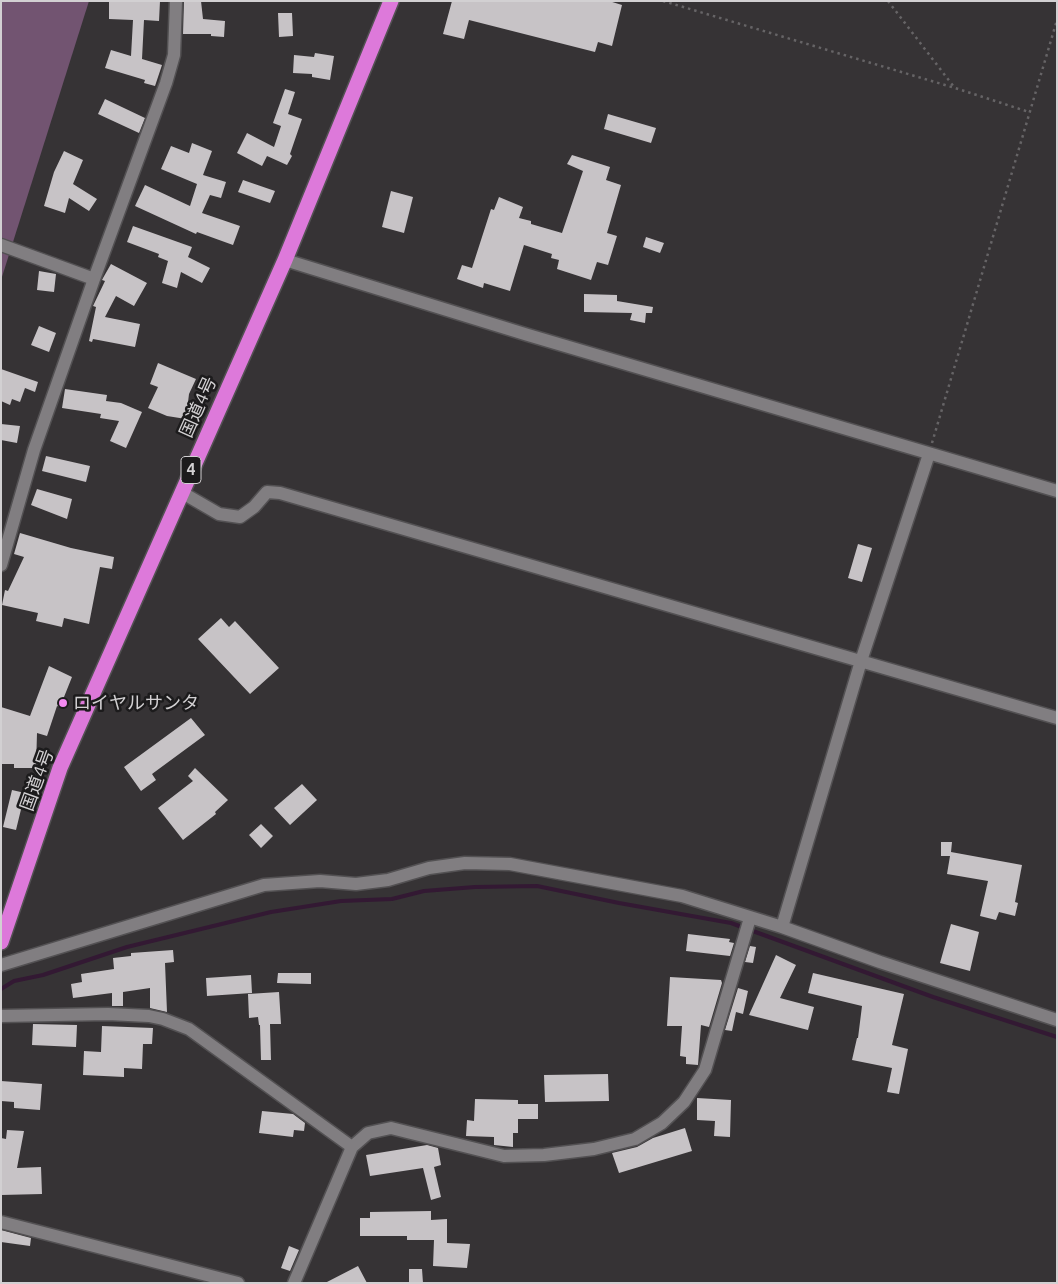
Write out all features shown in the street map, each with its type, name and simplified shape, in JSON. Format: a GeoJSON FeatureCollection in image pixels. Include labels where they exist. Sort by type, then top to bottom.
{"type":"FeatureCollection","features":[{"type":"Feature","properties":{"kind":"highway","name":"国道4号"},"geometry":{"type":"LineString","coordinates":[[1,942],[60,768],[285,260],[391,1]]}},
{"type":"Feature","properties":{"kind":"street"},"geometry":{"type":"LineString","coordinates":[[1,565],[34,450],[166,83],[174,54],[176,1]]}},
{"type":"Feature","properties":{"kind":"street"},"geometry":{"type":"LineString","coordinates":[[1,244],[94,279]]}},
{"type":"Feature","properties":{"kind":"street"},"geometry":{"type":"LineString","coordinates":[[285,260],[528,335],[1057,491]]}},
{"type":"Feature","properties":{"kind":"street"},"geometry":{"type":"LineString","coordinates":[[782,927],[860,661],[929,454]]}},
{"type":"Feature","properties":{"kind":"street"},"geometry":{"type":"LineString","coordinates":[[181,492],[219,514],[240,517],[254,507],[267,492],[280,493],[1057,718]]}},
{"type":"Feature","properties":{"kind":"street"},"geometry":{"type":"LineString","coordinates":[[1,965],[264,885],[320,882],[356,884],[388,880],[429,868],[465,863],[510,864],[682,896],[749,920],[782,927],[880,962],[1057,1020]]}},
{"type":"Feature","properties":{"kind":"street"},"geometry":{"type":"LineString","coordinates":[[294,1283],[352,1147],[368,1133],[391,1128],[504,1156],[544,1155],[594,1149],[635,1139],[662,1123],[684,1102],[705,1070],[749,920]]}},
{"type":"Feature","properties":{"kind":"street"},"geometry":{"type":"LineString","coordinates":[[1,1016],[108,1014],[149,1016],[163,1019],[189,1029],[352,1147]]}},
{"type":"Feature","properties":{"kind":"street"},"geometry":{"type":"LineString","coordinates":[[1,1222],[238,1283]]}},
{"type":"Feature","properties":{"kind":"path"},"geometry":{"type":"LineString","coordinates":[[663,1],[1029,112]]}},
{"type":"Feature","properties":{"kind":"path"},"geometry":{"type":"LineString","coordinates":[[888,1],[955,88]]}},
{"type":"Feature","properties":{"kind":"path"},"geometry":{"type":"LineString","coordinates":[[929,454],[1057,20]]}},
{"type":"Feature","properties":{"kind":"shaded area"},"geometry":{"type":"Polygon","coordinates":[[[1,1],[89,1],[1,280],[1,1]]]}},
{"type":"Feature","properties":{"kind":"building"},"geometry":{"type":"Polygon","coordinates":[[[109,1],[160,1],[159,21],[144,20],[142,59],[162,65],[155,86],[144,83],[145,80],[105,68],[111,50],[131,56],[133,20],[109,19],[109,1]]]}},
{"type":"Feature","properties":{"kind":"building"},"geometry":{"type":"Polygon","coordinates":[[[184,1],[201,1],[203,19],[225,21],[224,37],[211,36],[211,34],[183,34],[184,1]]]}},
{"type":"Feature","properties":{"kind":"building"},"geometry":{"type":"Polygon","coordinates":[[[452,1],[609,1],[622,5],[612,46],[598,42],[595,52],[469,20],[464,39],[443,34],[452,1]]]}},
{"type":"Feature","properties":{"kind":"building"},"geometry":{"type":"Polygon","coordinates":[[[278,13],[292,13],[293,36],[279,37],[278,13]]]}},
{"type":"Feature","properties":{"kind":"building"},"geometry":{"type":"Polygon","coordinates":[[[315,53],[334,56],[330,80],[312,77],[312,74],[293,73],[294,55],[314,57],[315,53]]]}},
{"type":"Feature","properties":{"kind":"building"},"geometry":{"type":"Polygon","coordinates":[[[285,89],[295,92],[288,114],[302,119],[290,154],[292,156],[287,165],[267,156],[262,166],[237,153],[247,133],[274,147],[281,126],[273,123],[285,89]]]}},
{"type":"Feature","properties":{"kind":"building"},"geometry":{"type":"Polygon","coordinates":[[[105,99],[145,118],[139,133],[98,114],[105,99]]]}},
{"type":"Feature","properties":{"kind":"building"},"geometry":{"type":"Polygon","coordinates":[[[608,114],[656,128],[651,143],[604,129],[608,114]]]}},
{"type":"Feature","properties":{"kind":"building"},"geometry":{"type":"Polygon","coordinates":[[[192,143],[212,151],[203,175],[226,182],[221,198],[210,195],[202,213],[240,226],[233,245],[197,232],[196,234],[135,206],[145,185],[190,206],[197,184],[161,169],[171,146],[189,153],[192,143]]]}},
{"type":"Feature","properties":{"kind":"building"},"geometry":{"type":"Polygon","coordinates":[[[64,151],[83,160],[73,184],[97,199],[89,211],[69,198],[65,213],[44,206],[54,172],[64,151]]]}},
{"type":"Feature","properties":{"kind":"building"},"geometry":{"type":"Polygon","coordinates":[[[572,155],[610,167],[606,180],[621,185],[607,233],[617,236],[608,265],[597,262],[591,280],[557,269],[559,260],[551,258],[552,254],[524,245],[510,291],[484,283],[483,288],[457,279],[462,265],[472,268],[491,209],[494,210],[499,197],[523,207],[519,218],[531,221],[531,224],[562,233],[583,171],[567,164],[572,155]]]}},
{"type":"Feature","properties":{"kind":"building"},"geometry":{"type":"Polygon","coordinates":[[[243,180],[275,191],[270,203],[238,192],[243,180]]]}},
{"type":"Feature","properties":{"kind":"building"},"geometry":{"type":"Polygon","coordinates":[[[391,191],[413,197],[404,233],[382,227],[391,191]]]}},
{"type":"Feature","properties":{"kind":"building"},"geometry":{"type":"Polygon","coordinates":[[[133,226],[192,247],[188,257],[210,268],[202,283],[181,272],[177,288],[162,283],[168,261],[158,257],[159,254],[127,242],[133,226]]]}},
{"type":"Feature","properties":{"kind":"building"},"geometry":{"type":"Polygon","coordinates":[[[646,237],[664,243],[660,253],[643,247],[646,237]]]}},
{"type":"Feature","properties":{"kind":"building"},"geometry":{"type":"Polygon","coordinates":[[[111,264],[147,283],[134,306],[116,296],[105,317],[140,324],[135,347],[93,339],[92,342],[89,341],[96,307],[93,306],[105,281],[102,280],[111,264]]]}},
{"type":"Feature","properties":{"kind":"building"},"geometry":{"type":"Polygon","coordinates":[[[39,271],[56,274],[54,292],[37,290],[39,271]]]}},
{"type":"Feature","properties":{"kind":"building"},"geometry":{"type":"Polygon","coordinates":[[[584,294],[617,295],[617,301],[653,307],[652,313],[646,313],[645,323],[630,320],[632,313],[584,312],[584,294]]]}},
{"type":"Feature","properties":{"kind":"building"},"geometry":{"type":"Polygon","coordinates":[[[39,326],[56,333],[49,352],[31,345],[39,326]]]}},
{"type":"Feature","properties":{"kind":"building"},"geometry":{"type":"Polygon","coordinates":[[[158,363],[196,379],[189,394],[186,419],[167,416],[148,408],[158,387],[150,384],[158,363]]]}},
{"type":"Feature","properties":{"kind":"building"},"geometry":{"type":"Polygon","coordinates":[[[1,369],[38,382],[35,392],[25,388],[20,402],[12,399],[10,405],[1,401],[1,369]]]}},
{"type":"Feature","properties":{"kind":"building"},"geometry":{"type":"Polygon","coordinates":[[[65,389],[107,395],[106,401],[121,403],[142,412],[126,448],[110,441],[119,421],[100,418],[101,414],[62,408],[65,389]]]}},
{"type":"Feature","properties":{"kind":"building"},"geometry":{"type":"Polygon","coordinates":[[[1,424],[20,426],[17,443],[1,440],[1,424]]]}},
{"type":"Feature","properties":{"kind":"building"},"geometry":{"type":"Polygon","coordinates":[[[46,456],[90,466],[86,482],[42,471],[46,456]]]}},
{"type":"Feature","properties":{"kind":"building"},"geometry":{"type":"Polygon","coordinates":[[[37,489],[72,499],[67,519],[31,505],[37,489]]]}},
{"type":"Feature","properties":{"kind":"building"},"geometry":{"type":"Polygon","coordinates":[[[20,533],[71,548],[114,557],[112,569],[100,567],[89,624],[64,618],[62,627],[36,621],[38,613],[2,605],[5,590],[8,591],[24,557],[14,554],[20,533]]]}},
{"type":"Feature","properties":{"kind":"building"},"geometry":{"type":"Polygon","coordinates":[[[858,544],[872,548],[862,582],[848,578],[858,544]]]}},
{"type":"Feature","properties":{"kind":"building"},"geometry":{"type":"Polygon","coordinates":[[[221,618],[229,627],[235,621],[279,668],[250,694],[198,639],[221,618]]]}},
{"type":"Feature","properties":{"kind":"building"},"geometry":{"type":"Polygon","coordinates":[[[49,666],[72,677],[60,707],[57,706],[47,736],[37,733],[36,768],[14,768],[14,764],[1,764],[1,707],[30,716],[49,666]]]}},
{"type":"Feature","properties":{"kind":"building"},"geometry":{"type":"Polygon","coordinates":[[[191,718],[205,735],[152,774],[156,780],[141,791],[124,767],[191,718]]]}},
{"type":"Feature","properties":{"kind":"building"},"geometry":{"type":"Polygon","coordinates":[[[195,768],[228,800],[215,812],[216,814],[183,840],[158,808],[193,781],[188,776],[195,768]]]}},
{"type":"Feature","properties":{"kind":"building"},"geometry":{"type":"Polygon","coordinates":[[[302,784],[317,800],[290,825],[274,808],[302,784]]]}},
{"type":"Feature","properties":{"kind":"building"},"geometry":{"type":"Polygon","coordinates":[[[12,790],[25,793],[16,830],[3,827],[12,790]]]}},
{"type":"Feature","properties":{"kind":"building"},"geometry":{"type":"Polygon","coordinates":[[[261,824],[273,836],[261,848],[249,835],[261,824]]]}},
{"type":"Feature","properties":{"kind":"building"},"geometry":{"type":"Polygon","coordinates":[[[941,842],[952,842],[951,852],[1022,865],[1015,902],[1018,903],[1015,916],[999,912],[996,920],[980,916],[988,881],[947,874],[950,856],[941,856],[941,842]]]}},
{"type":"Feature","properties":{"kind":"building"},"geometry":{"type":"Polygon","coordinates":[[[951,924],[979,932],[970,971],[940,963],[951,924]]]}},
{"type":"Feature","properties":{"kind":"building"},"geometry":{"type":"Polygon","coordinates":[[[688,934],[730,939],[729,942],[734,943],[730,956],[686,951],[688,934]]]}},
{"type":"Feature","properties":{"kind":"building"},"geometry":{"type":"Polygon","coordinates":[[[750,946],[756,947],[753,963],[745,962],[750,946]]]}},
{"type":"Feature","properties":{"kind":"building"},"geometry":{"type":"Polygon","coordinates":[[[173,950],[174,962],[165,963],[167,1012],[150,1008],[150,988],[123,992],[123,1006],[112,1006],[112,993],[73,998],[71,984],[82,982],[81,974],[114,969],[113,958],[131,956],[131,953],[173,950]]]}},
{"type":"Feature","properties":{"kind":"building"},"geometry":{"type":"Polygon","coordinates":[[[776,955],[796,965],[780,998],[814,1007],[808,1030],[749,1015],[776,955]]]}},
{"type":"Feature","properties":{"kind":"building"},"geometry":{"type":"Polygon","coordinates":[[[278,973],[311,973],[311,984],[277,983],[278,973]]]}},
{"type":"Feature","properties":{"kind":"building"},"geometry":{"type":"Polygon","coordinates":[[[813,973],[904,994],[892,1045],[908,1049],[899,1094],[887,1092],[892,1068],[852,1060],[858,1038],[862,1006],[808,993],[813,973]]]}},
{"type":"Feature","properties":{"kind":"building"},"geometry":{"type":"Polygon","coordinates":[[[251,975],[252,993],[207,996],[206,978],[251,975]]]}},
{"type":"Feature","properties":{"kind":"building"},"geometry":{"type":"Polygon","coordinates":[[[670,977],[721,980],[722,983],[709,1027],[701,1025],[698,1065],[686,1064],[686,1057],[680,1056],[682,1026],[667,1026],[670,977]]]}},
{"type":"Feature","properties":{"kind":"building"},"geometry":{"type":"Polygon","coordinates":[[[738,988],[748,991],[743,1014],[736,1012],[732,1031],[725,1030],[738,988]]]}},
{"type":"Feature","properties":{"kind":"building"},"geometry":{"type":"Polygon","coordinates":[[[279,992],[281,1024],[270,1024],[271,1060],[261,1060],[260,1025],[258,1017],[249,1018],[248,994],[279,992]]]}},
{"type":"Feature","properties":{"kind":"building"},"geometry":{"type":"Polygon","coordinates":[[[33,1024],[77,1025],[76,1047],[32,1045],[33,1024]]]}},
{"type":"Feature","properties":{"kind":"building"},"geometry":{"type":"Polygon","coordinates":[[[102,1026],[153,1028],[152,1044],[143,1044],[142,1069],[124,1068],[124,1077],[83,1075],[84,1051],[101,1052],[102,1026]]]}},
{"type":"Feature","properties":{"kind":"building"},"geometry":{"type":"Polygon","coordinates":[[[608,1074],[609,1101],[545,1102],[544,1075],[608,1074]]]}},
{"type":"Feature","properties":{"kind":"building"},"geometry":{"type":"Polygon","coordinates":[[[1,1081],[42,1084],[40,1110],[14,1108],[14,1102],[1,1101],[1,1081]]]}},
{"type":"Feature","properties":{"kind":"building"},"geometry":{"type":"Polygon","coordinates":[[[697,1098],[731,1100],[730,1137],[714,1136],[715,1121],[697,1120],[697,1098]]]}},
{"type":"Feature","properties":{"kind":"building"},"geometry":{"type":"Polygon","coordinates":[[[475,1099],[518,1100],[518,1104],[538,1104],[538,1119],[518,1119],[518,1133],[513,1133],[513,1147],[494,1145],[494,1137],[466,1136],[467,1120],[474,1121],[475,1099]]]}},
{"type":"Feature","properties":{"kind":"building"},"geometry":{"type":"Polygon","coordinates":[[[262,1111],[293,1114],[305,1123],[304,1131],[294,1130],[293,1137],[259,1133],[262,1111]]]}},
{"type":"Feature","properties":{"kind":"building"},"geometry":{"type":"Polygon","coordinates":[[[685,1128],[692,1151],[619,1173],[612,1153],[637,1147],[653,1138],[685,1128]]]}},
{"type":"Feature","properties":{"kind":"building"},"geometry":{"type":"Polygon","coordinates":[[[7,1130],[24,1131],[17,1168],[41,1167],[42,1194],[1,1195],[1,1138],[6,1139],[7,1130]]]}},
{"type":"Feature","properties":{"kind":"building"},"geometry":{"type":"Polygon","coordinates":[[[427,1145],[438,1148],[441,1165],[434,1167],[441,1197],[431,1200],[423,1168],[370,1176],[366,1155],[427,1145]]]}},
{"type":"Feature","properties":{"kind":"building"},"geometry":{"type":"Polygon","coordinates":[[[431,1211],[431,1220],[447,1219],[447,1243],[470,1244],[467,1268],[433,1266],[434,1240],[407,1240],[407,1236],[360,1236],[360,1218],[370,1218],[370,1212],[431,1211]]]}},
{"type":"Feature","properties":{"kind":"building"},"geometry":{"type":"Polygon","coordinates":[[[1,1230],[31,1238],[30,1246],[1,1242],[1,1230]]]}},
{"type":"Feature","properties":{"kind":"building"},"geometry":{"type":"Polygon","coordinates":[[[289,1246],[299,1250],[290,1271],[281,1268],[289,1246]]]}},
{"type":"Feature","properties":{"kind":"building"},"geometry":{"type":"Polygon","coordinates":[[[358,1266],[367,1283],[325,1283],[358,1266]]]}},
{"type":"Feature","properties":{"kind":"building"},"geometry":{"type":"Polygon","coordinates":[[[409,1269],[422,1269],[423,1283],[409,1283],[409,1269]]]}},
{"type":"Feature","properties":{"kind":"waterway"},"geometry":{"type":"LineString","coordinates":[[1,989],[14,981],[43,975],[127,947],[271,912],[341,901],[392,899],[424,891],[475,887],[537,886],[731,923],[933,997],[1057,1037]]}},
{"type":"Feature","properties":{"kind":"place","name":"ロイヤルサンタ"},"geometry":{"type":"Point","coordinates":[63,703]}}]}
